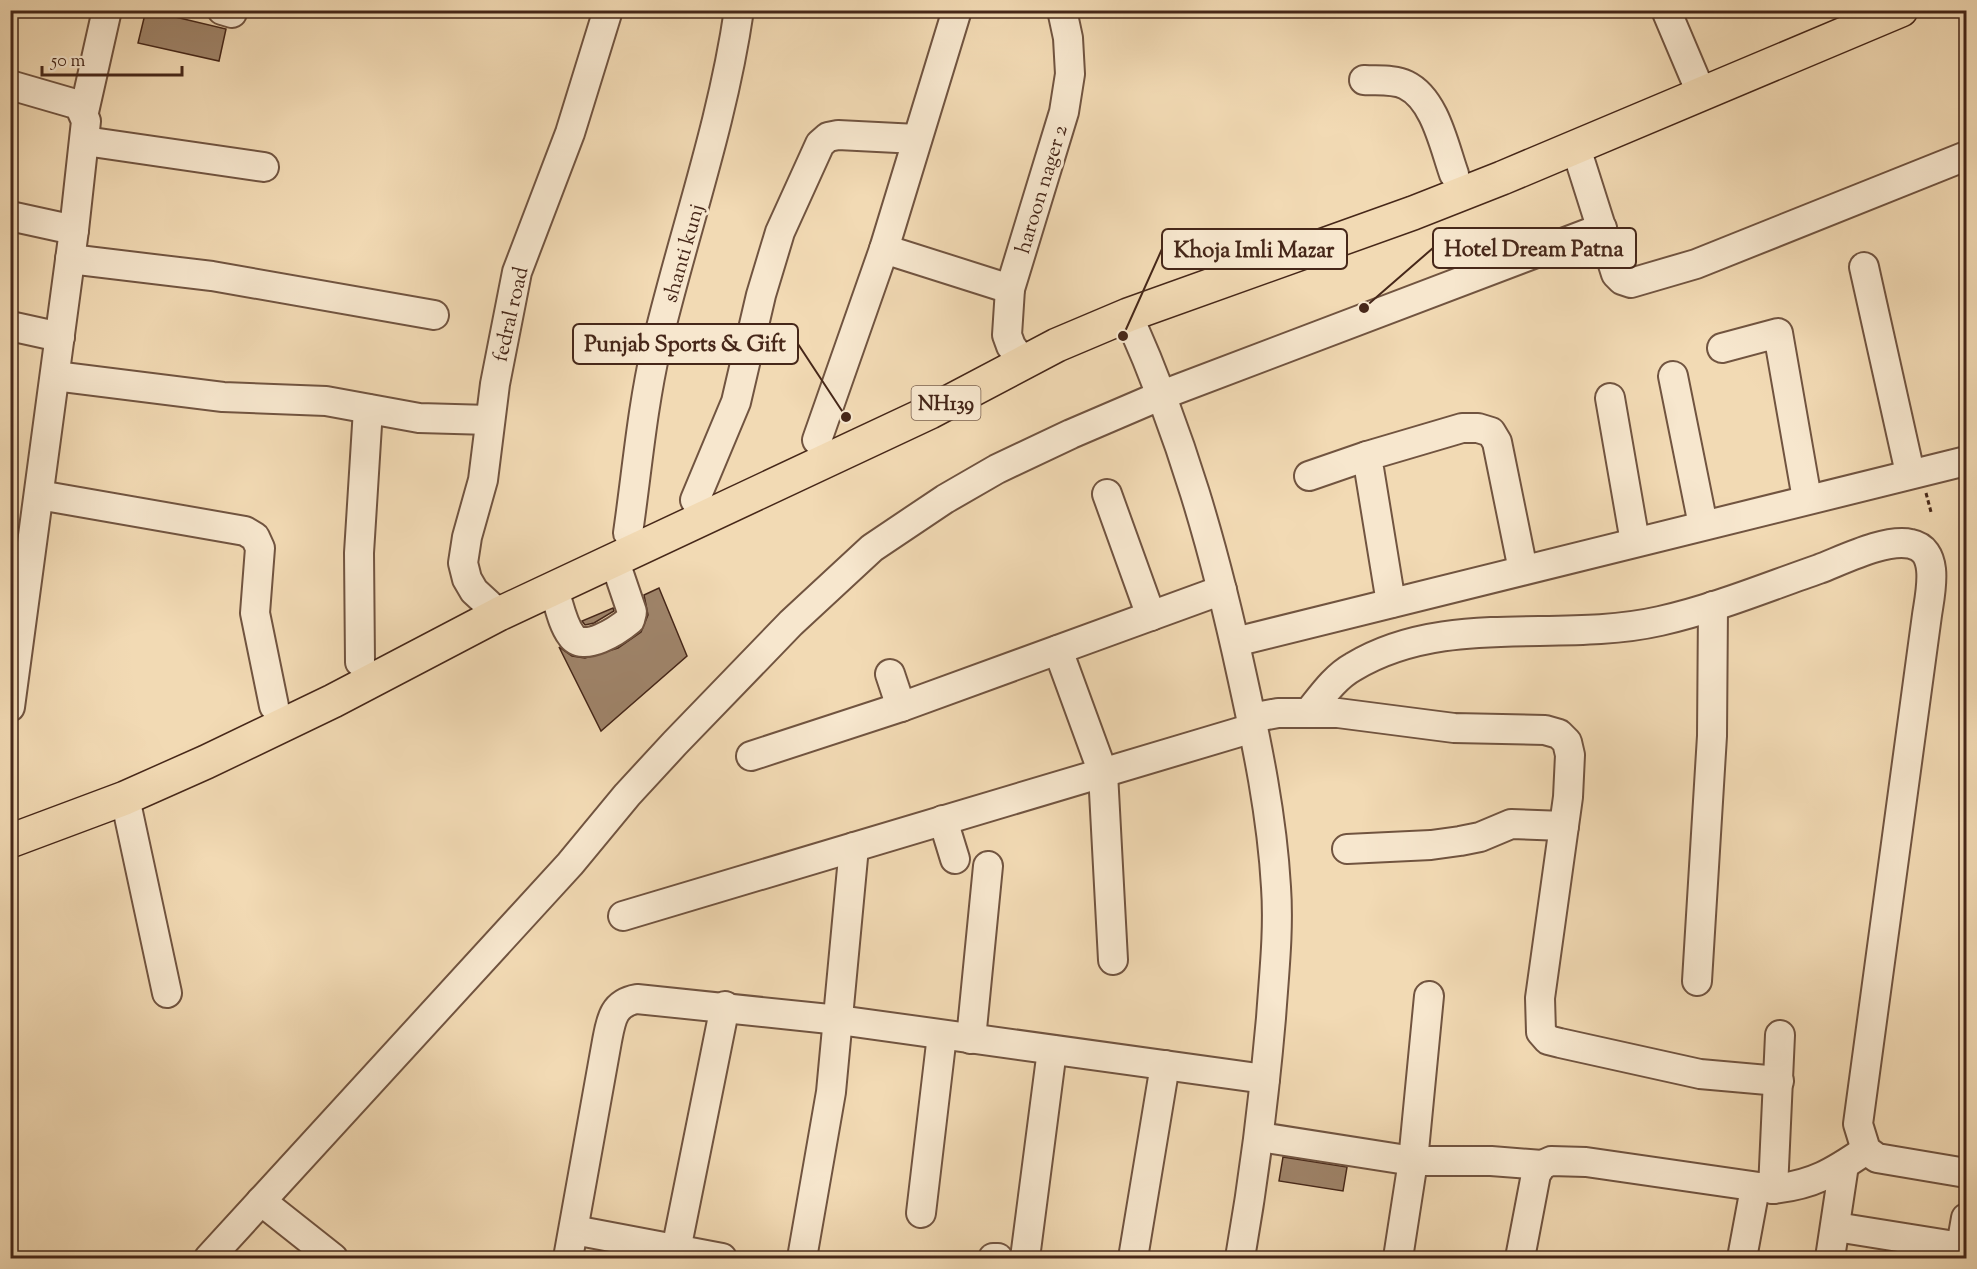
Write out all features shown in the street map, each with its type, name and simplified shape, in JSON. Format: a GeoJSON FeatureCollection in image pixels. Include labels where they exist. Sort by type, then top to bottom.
{"type":"FeatureCollection","features":[{"type":"Feature","properties":{"kind":"highway","name":"NH139"},"geometry":{"type":"LineString","coordinates":[[10,841],[125,798],[323,706],[491,607],[628,533],[921,393],[1017,354],[1057,345],[1128,315],[1413,213],[1576,148],[1847,10]]}},
{"type":"Feature","properties":{"kind":"highway","name":"NH139"},"geometry":{"type":"LineString","coordinates":[[10,820],[127,775],[274,706],[360,662],[491,607],[554,590],[615,562],[930,412],[1017,354],[1048,326],[1120,296],[1901,10]]}},
{"type":"Feature","properties":{"kind":"street"},"geometry":{"type":"LineString","coordinates":[[10,707],[74,230],[85,141],[84,112],[107,10]]}},
{"type":"Feature","properties":{"kind":"street","name":"fedral road"},"geometry":{"type":"LineString","coordinates":[[491,607],[467,579],[464,563],[466,537],[483,480],[495,384],[517,272],[570,133],[608,10]]}},
{"type":"Feature","properties":{"kind":"street","name":"shanti kunj"},"geometry":{"type":"LineString","coordinates":[[628,533],[645,408],[657,348],[720,118],[740,10]]}},
{"type":"Feature","properties":{"kind":"street"},"geometry":{"type":"LineString","coordinates":[[817,441],[884,249],[957,10]]}},
{"type":"Feature","properties":{"kind":"street","name":"haroon nager 2"},"geometry":{"type":"LineString","coordinates":[[1017,354],[1007,334],[1010,289],[1064,112],[1070,74],[1068,38],[1062,10]]}},
{"type":"Feature","properties":{"kind":"street"},"geometry":{"type":"LineString","coordinates":[[1666,10],[1698,86]]}},
{"type":"Feature","properties":{"kind":"street"},"geometry":{"type":"LineString","coordinates":[[1364,80],[1406,84],[1420,95],[1429,108],[1454,174]]}},
{"type":"Feature","properties":{"kind":"street"},"geometry":{"type":"LineString","coordinates":[[10,85],[69,101],[79,105],[84,112]]}},
{"type":"Feature","properties":{"kind":"street"},"geometry":{"type":"LineString","coordinates":[[695,500],[736,402],[756,314],[780,232],[820,144],[828,137],[838,135],[917,139]]}},
{"type":"Feature","properties":{"kind":"street"},"geometry":{"type":"LineString","coordinates":[[85,141],[264,167]]}},
{"type":"Feature","properties":{"kind":"street"},"geometry":{"type":"LineString","coordinates":[[1576,148],[1616,274],[1622,280],[1631,283],[1696,264],[1966,156]]}},
{"type":"Feature","properties":{"kind":"street"},"geometry":{"type":"LineString","coordinates":[[10,216],[74,230]]}},
{"type":"Feature","properties":{"kind":"street"},"geometry":{"type":"LineString","coordinates":[[209,1258],[570,864],[627,795],[833,582],[890,536],[998,469],[1162,395],[1602,228]]}},
{"type":"Feature","properties":{"kind":"street"},"geometry":{"type":"LineString","coordinates":[[884,249],[1010,289]]}},
{"type":"Feature","properties":{"kind":"street"},"geometry":{"type":"LineString","coordinates":[[70,259],[212,276],[434,315]]}},
{"type":"Feature","properties":{"kind":"street"},"geometry":{"type":"LineString","coordinates":[[1864,267],[1910,473]]}},
{"type":"Feature","properties":{"kind":"street"},"geometry":{"type":"LineString","coordinates":[[1128,315],[1162,395],[1203,515],[1235,642],[1252,723],[1276,887],[1276,943],[1260,1137],[1240,1258]]}},
{"type":"Feature","properties":{"kind":"street"},"geometry":{"type":"LineString","coordinates":[[10,326],[60,337]]}},
{"type":"Feature","properties":{"kind":"street"},"geometry":{"type":"LineString","coordinates":[[1722,348],[1778,333],[1807,499]]}},
{"type":"Feature","properties":{"kind":"street"},"geometry":{"type":"LineString","coordinates":[[55,376],[194,394],[299,399],[419,417],[490,420]]}},
{"type":"Feature","properties":{"kind":"street"},"geometry":{"type":"LineString","coordinates":[[1673,376],[1703,525]]}},
{"type":"Feature","properties":{"kind":"street"},"geometry":{"type":"LineString","coordinates":[[1610,398],[1635,542]]}},
{"type":"Feature","properties":{"kind":"street"},"geometry":{"type":"LineString","coordinates":[[360,662],[359,553],[368,409]]}},
{"type":"Feature","properties":{"kind":"street"},"geometry":{"type":"LineString","coordinates":[[1309,476],[1366,456],[1462,428],[1478,428],[1491,432],[1497,442],[1523,570]]}},
{"type":"Feature","properties":{"kind":"street"},"geometry":{"type":"LineString","coordinates":[[1366,456],[1395,603],[1411,643]]}},
{"type":"Feature","properties":{"kind":"street"},"geometry":{"type":"LineString","coordinates":[[1235,642],[1910,473],[1966,461]]}},
{"type":"Feature","properties":{"kind":"street"},"geometry":{"type":"LineString","coordinates":[[1107,494],[1151,616]]}},
{"type":"Feature","properties":{"kind":"street"},"geometry":{"type":"LineString","coordinates":[[39,495],[245,531],[255,537],[260,548],[255,613],[274,706]]}},
{"type":"Feature","properties":{"kind":"street"},"geometry":{"type":"LineString","coordinates":[[1309,712],[1331,685],[1352,667],[1411,643],[1435,637],[1479,632],[1582,631],[1659,622],[1713,606],[1893,544],[1910,543],[1922,548],[1930,560],[1927,615],[1884,945],[1859,1108],[1855,1158],[1830,1258]]}},
{"type":"Feature","properties":{"kind":"street"},"geometry":{"type":"LineString","coordinates":[[554,590],[572,637],[580,642],[592,642],[630,620],[632,612],[615,562]]}},
{"type":"Feature","properties":{"kind":"street"},"geometry":{"type":"LineString","coordinates":[[752,756],[900,707],[1222,590]]}},
{"type":"Feature","properties":{"kind":"street"},"geometry":{"type":"LineString","coordinates":[[1697,981],[1711,769],[1714,682],[1713,606]]}},
{"type":"Feature","properties":{"kind":"street"},"geometry":{"type":"LineString","coordinates":[[1058,650],[1102,773],[1113,960]]}},
{"type":"Feature","properties":{"kind":"street"},"geometry":{"type":"LineString","coordinates":[[890,674],[900,707]]}},
{"type":"Feature","properties":{"kind":"street"},"geometry":{"type":"LineString","coordinates":[[623,916],[1102,773],[1252,723],[1309,712],[1338,713],[1454,728],[1545,730],[1559,734],[1567,742],[1570,755],[1564,826],[1540,998],[1541,1032],[1548,1040],[1700,1074],[1779,1081]]}},
{"type":"Feature","properties":{"kind":"street"},"geometry":{"type":"LineString","coordinates":[[125,798],[167,993]]}},
{"type":"Feature","properties":{"kind":"street"},"geometry":{"type":"LineString","coordinates":[[943,820],[955,859]]}},
{"type":"Feature","properties":{"kind":"street"},"geometry":{"type":"LineString","coordinates":[[1347,849],[1441,844],[1480,837],[1511,824],[1564,826]]}},
{"type":"Feature","properties":{"kind":"street"},"geometry":{"type":"LineString","coordinates":[[802,1258],[826,1124],[839,1020],[854,847]]}},
{"type":"Feature","properties":{"kind":"street"},"geometry":{"type":"LineString","coordinates":[[971,1039],[988,866]]}},
{"type":"Feature","properties":{"kind":"street"},"geometry":{"type":"LineString","coordinates":[[1398,1258],[1413,1161],[1429,996]]}},
{"type":"Feature","properties":{"kind":"street"},"geometry":{"type":"LineString","coordinates":[[568,1258],[607,1041],[615,1009],[624,1001],[637,999],[725,1006],[1265,1079]]}},
{"type":"Feature","properties":{"kind":"street"},"geometry":{"type":"LineString","coordinates":[[676,1250],[725,1006]]}},
{"type":"Feature","properties":{"kind":"street"},"geometry":{"type":"LineString","coordinates":[[921,1213],[942,1035]]}},
{"type":"Feature","properties":{"kind":"street"},"geometry":{"type":"LineString","coordinates":[[1742,1258],[1764,1188],[1779,1081],[1780,1035]]}},
{"type":"Feature","properties":{"kind":"street"},"geometry":{"type":"LineString","coordinates":[[1025,1258],[1052,1050]]}},
{"type":"Feature","properties":{"kind":"street"},"geometry":{"type":"LineString","coordinates":[[1133,1258],[1165,1065]]}},
{"type":"Feature","properties":{"kind":"street"},"geometry":{"type":"LineString","coordinates":[[1260,1137],[1413,1161],[1491,1161],[1542,1165],[1551,1161],[1586,1162],[1764,1188],[1797,1187],[1826,1177],[1855,1158],[1877,1158],[1966,1173]]}},
{"type":"Feature","properties":{"kind":"street"},"geometry":{"type":"LineString","coordinates":[[1520,1258],[1536,1174],[1542,1165]]}},
{"type":"Feature","properties":{"kind":"street"},"geometry":{"type":"LineString","coordinates":[[261,1201],[333,1258]]}},
{"type":"Feature","properties":{"kind":"street"},"geometry":{"type":"LineString","coordinates":[[1836,1227],[1960,1253],[1966,1218]]}},
{"type":"Feature","properties":{"kind":"street"},"geometry":{"type":"LineString","coordinates":[[574,1230],[722,1258]]}},
{"type":"Feature","properties":{"kind":"street"},"geometry":{"type":"LineString","coordinates":[[993,1258],[998,1258]]}},
{"type":"Feature","properties":{"kind":"building"},"geometry":{"type":"Polygon","coordinates":[[[146,10],[226,29],[219,61],[138,43],[146,10]]]}},
{"type":"Feature","properties":{"kind":"building"},"geometry":{"type":"Polygon","coordinates":[[[659,588],[687,656],[601,731],[559,647],[572,656],[585,658],[618,648],[641,632],[648,615],[644,595],[659,588]]]}},
{"type":"Feature","properties":{"kind":"building"},"geometry":{"type":"Polygon","coordinates":[[[613,608],[614,611],[594,623],[585,625],[582,621],[613,608]]]}},
{"type":"Feature","properties":{"kind":"building"},"geometry":{"type":"Polygon","coordinates":[[[1283,1157],[1347,1167],[1343,1191],[1279,1181],[1283,1157]]]}},
{"type":"Feature","properties":{"kind":"place","name":"Hotel Dream Patna"},"geometry":{"type":"Point","coordinates":[1364,308]}},
{"type":"Feature","properties":{"kind":"place","name":"Khoja Imli Mazar"},"geometry":{"type":"Point","coordinates":[1123,336]}},
{"type":"Feature","properties":{"kind":"place","name":"Punjab Sports & Gift"},"geometry":{"type":"Point","coordinates":[846,417]}}]}
